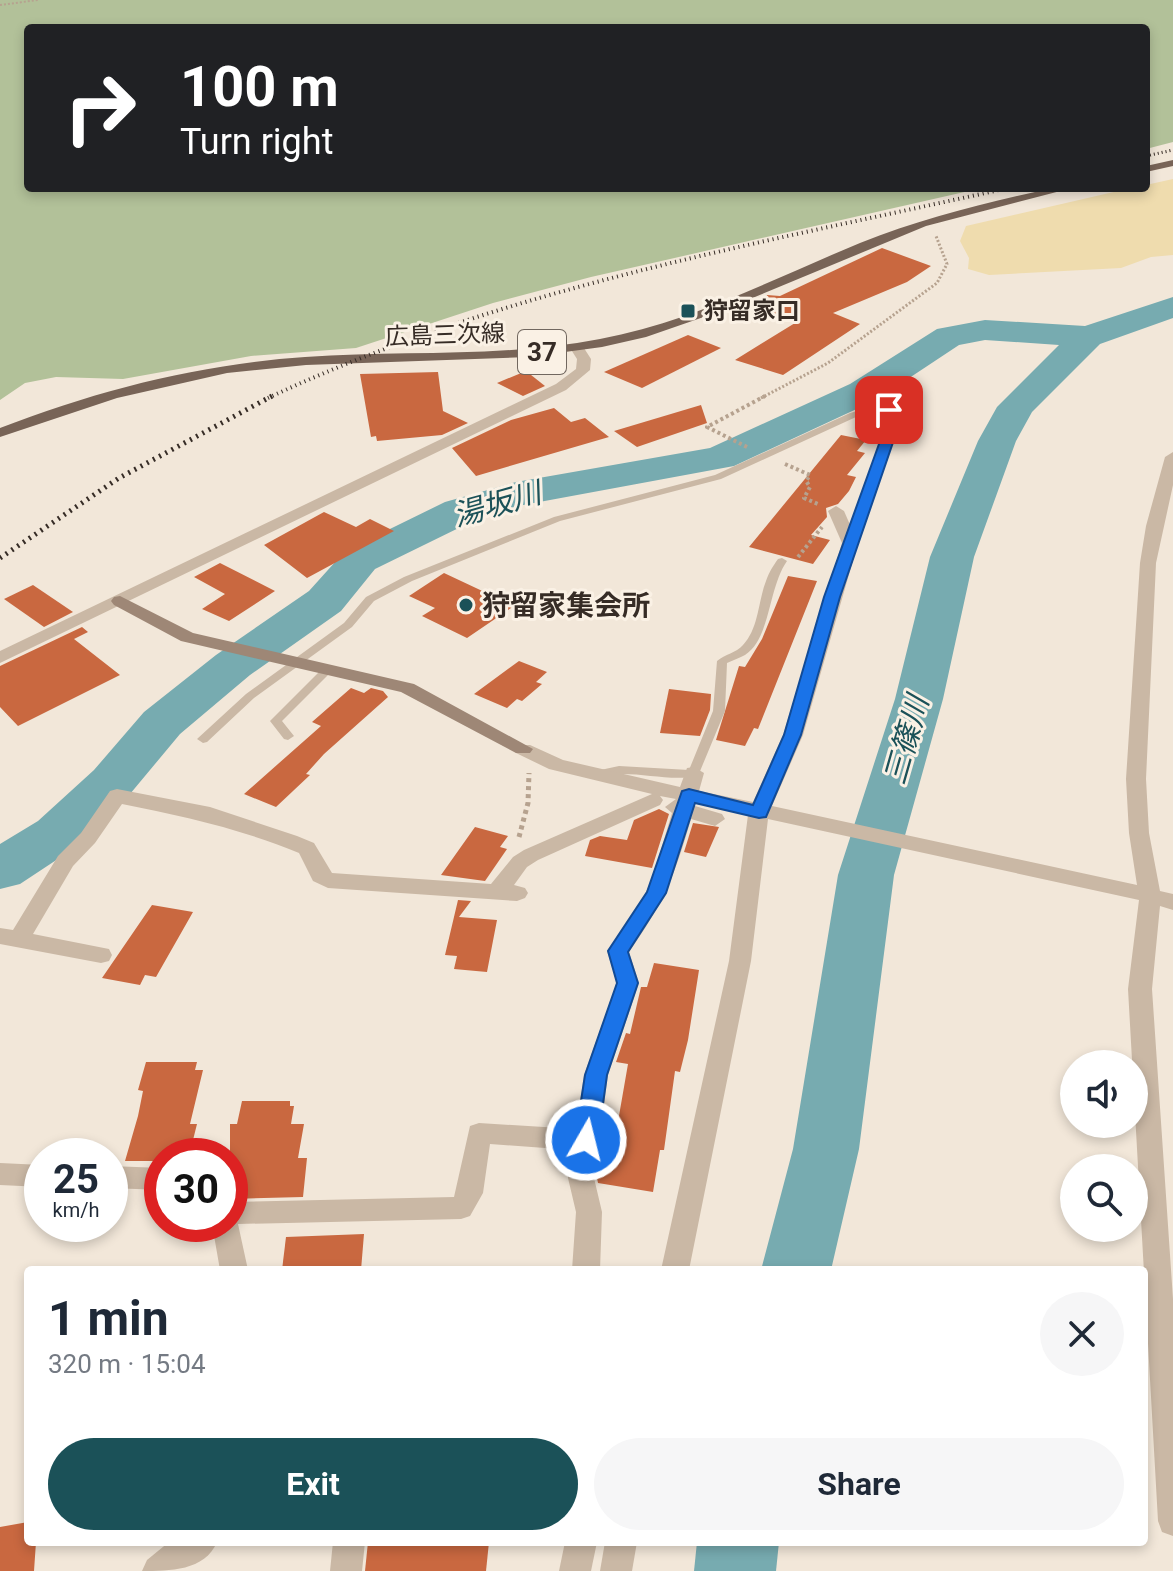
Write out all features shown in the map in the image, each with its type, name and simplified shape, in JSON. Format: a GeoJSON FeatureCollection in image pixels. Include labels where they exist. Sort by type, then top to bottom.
{"type":"FeatureCollection","features":[{"type":"Feature","properties":{"kind":"main road"},"geometry":{"type":"LineString","coordinates":[[1150,168],[1173,163]]}},
{"type":"Feature","properties":{"kind":"main road","name":"広島三次線"},"geometry":{"type":"LineString","coordinates":[[0,433],[121,391],[211,372],[302,361],[499,356],[577,348],[689,320],[851,251],[938,219],[1049,192]]}},
{"type":"Feature","properties":{"kind":"street"},"geometry":{"type":"LineString","coordinates":[[0,658],[561,387],[583,370],[584,359],[577,348]]}},
{"type":"Feature","properties":{"kind":"street"},"geometry":{"type":"LineString","coordinates":[[1173,457],[1148,563],[1136,779],[1139,833],[1161,899],[1140,989],[1173,1521]]}},
{"type":"Feature","properties":{"kind":"street"},"geometry":{"type":"LineString","coordinates":[[676,1266],[740,961],[759,812],[793,735],[850,543],[836,511]]}},
{"type":"Feature","properties":{"kind":"street"},"geometry":{"type":"LineString","coordinates":[[120,601],[187,637],[407,688],[556,765],[687,802],[715,819]]}},
{"type":"Feature","properties":{"kind":"street"},"geometry":{"type":"LineString","coordinates":[[586,1266],[589,1212],[581,1178],[596,1075],[628,983],[618,951],[649,908],[687,802],[694,773]]}},
{"type":"Feature","properties":{"kind":"street"},"geometry":{"type":"LineString","coordinates":[[595,775],[607,787],[653,800],[785,815],[1161,899]]}},
{"type":"Feature","properties":{"kind":"street"},"geometry":{"type":"LineString","coordinates":[[101,955],[34,945],[9,937],[65,861],[88,838],[117,796],[210,814],[290,841],[307,848],[321,876],[328,880],[377,886],[507,891],[520,862],[548,846],[653,800]]}},
{"type":"Feature","properties":{"kind":"street"},"geometry":{"type":"LineString","coordinates":[[248,1213],[461,1208],[470,1193],[479,1133],[586,1140]]}},
{"type":"Feature","properties":{"kind":"street"},"geometry":{"type":"LineString","coordinates":[[0,1174],[24,1175]]}},
{"type":"Feature","properties":{"kind":"street"},"geometry":{"type":"LineString","coordinates":[[229,1242],[233,1266]]}},
{"type":"Feature","properties":{"kind":"street"},"geometry":{"type":"LineString","coordinates":[[158,1571],[173,1557],[194,1546]]}},
{"type":"Feature","properties":{"kind":"street"},"geometry":{"type":"LineString","coordinates":[[346,1571],[349,1546]]}},
{"type":"Feature","properties":{"kind":"street"},"geometry":{"type":"LineString","coordinates":[[575,1571],[580,1546]]}},
{"type":"Feature","properties":{"kind":"street"},"geometry":{"type":"LineString","coordinates":[[616,1571],[620,1546]]}},
{"type":"Feature","properties":{"kind":"lane"},"geometry":{"type":"LineString","coordinates":[[203,739],[250,696],[348,625],[370,599],[408,579],[557,519],[718,477],[853,415],[882,407],[893,413],[894,419],[850,543]]}},
{"type":"Feature","properties":{"kind":"lane"},"geometry":{"type":"LineString","coordinates":[[595,775],[607,770],[678,776],[694,773],[719,711],[722,661],[746,649],[760,619],[765,592],[782,561]]}},
{"type":"Feature","properties":{"kind":"lane"},"geometry":{"type":"LineString","coordinates":[[288,736],[276,721],[329,668]]}},
{"type":"Feature","properties":{"kind":"path"},"geometry":{"type":"LineString","coordinates":[[0,5],[38,0]]}},
{"type":"Feature","properties":{"kind":"path"},"geometry":{"type":"LineString","coordinates":[[750,449],[707,427],[828,363],[937,283],[947,264],[936,235],[945,228],[938,219]]}},
{"type":"Feature","properties":{"kind":"path"},"geometry":{"type":"LineString","coordinates":[[766,457],[808,472],[806,481],[810,487],[804,498],[836,511],[795,561],[782,561]]}},
{"type":"Feature","properties":{"kind":"path"},"geometry":{"type":"LineString","coordinates":[[520,862],[512,856],[522,831],[531,781],[515,755],[523,749]]}},
{"type":"Feature","properties":{"kind":"green space"},"geometry":{"type":"Polygon","coordinates":[[[0,0],[1173,0],[1173,142],[1150,148],[1150,24],[24,24],[24,192],[964,192],[591,277],[493,303],[356,348],[251,356],[123,379],[56,377],[25,383],[0,400],[0,0]]]}},
{"type":"Feature","properties":{"kind":"sand"},"geometry":{"type":"Polygon","coordinates":[[[1173,179],[1173,255],[1151,257],[1121,268],[989,275],[968,269],[969,258],[960,241],[966,226],[1114,192],[1150,192],[1150,184],[1173,179]]]}},
{"type":"Feature","properties":{"kind":"building"},"geometry":{"type":"Polygon","coordinates":[[[882,248],[931,266],[907,282],[833,313],[860,324],[783,375],[735,360],[795,323],[756,308],[764,304],[767,295],[780,296],[882,248]]]}},
{"type":"Feature","properties":{"kind":"building"},"geometry":{"type":"Polygon","coordinates":[[[688,335],[721,348],[642,388],[604,372],[688,335]]]}},
{"type":"Feature","properties":{"kind":"building"},"geometry":{"type":"Polygon","coordinates":[[[526,371],[545,386],[523,396],[497,383],[526,371]]]}},
{"type":"Feature","properties":{"kind":"building"},"geometry":{"type":"Polygon","coordinates":[[[438,372],[443,411],[468,423],[442,435],[377,441],[376,436],[371,437],[360,374],[438,372]]]}},
{"type":"Feature","properties":{"kind":"building"},"geometry":{"type":"Polygon","coordinates":[[[701,405],[707,423],[637,447],[614,431],[701,405]]]}},
{"type":"Feature","properties":{"kind":"building"},"geometry":{"type":"Polygon","coordinates":[[[554,408],[571,422],[585,418],[609,437],[476,476],[452,448],[511,420],[554,408]]]}},
{"type":"Feature","properties":{"kind":"building"},"geometry":{"type":"Polygon","coordinates":[[[841,435],[866,440],[857,451],[865,453],[847,475],[856,477],[849,491],[838,504],[826,508],[827,517],[811,535],[830,540],[813,564],[749,547],[841,435]]]}},
{"type":"Feature","properties":{"kind":"building"},"geometry":{"type":"Polygon","coordinates":[[[324,512],[356,527],[370,519],[394,531],[307,578],[264,545],[324,512]]]}},
{"type":"Feature","properties":{"kind":"building"},"geometry":{"type":"Polygon","coordinates":[[[220,563],[275,591],[229,621],[202,609],[225,594],[194,577],[220,563]]]}},
{"type":"Feature","properties":{"kind":"building"},"geometry":{"type":"Polygon","coordinates":[[[444,573],[514,606],[467,638],[422,616],[435,608],[409,596],[444,573]]]}},
{"type":"Feature","properties":{"kind":"building"},"geometry":{"type":"Polygon","coordinates":[[[788,576],[817,581],[758,729],[754,728],[745,746],[716,740],[739,666],[745,667],[762,639],[788,576]]]}},
{"type":"Feature","properties":{"kind":"building"},"geometry":{"type":"Polygon","coordinates":[[[33,585],[73,612],[44,627],[4,599],[33,585]]]}},
{"type":"Feature","properties":{"kind":"building"},"geometry":{"type":"Polygon","coordinates":[[[82,627],[88,632],[74,639],[120,675],[18,726],[0,707],[0,666],[82,627]]]}},
{"type":"Feature","properties":{"kind":"building"},"geometry":{"type":"Polygon","coordinates":[[[519,661],[547,672],[536,682],[542,684],[522,701],[517,699],[507,708],[474,694],[519,661]]]}},
{"type":"Feature","properties":{"kind":"building"},"geometry":{"type":"Polygon","coordinates":[[[351,688],[364,693],[371,688],[383,691],[388,697],[324,754],[306,774],[310,775],[276,807],[244,794],[321,726],[312,722],[351,688]]]}},
{"type":"Feature","properties":{"kind":"building"},"geometry":{"type":"Polygon","coordinates":[[[669,689],[711,694],[710,710],[700,736],[660,733],[669,689]]]}},
{"type":"Feature","properties":{"kind":"building"},"geometry":{"type":"Polygon","coordinates":[[[659,809],[669,814],[652,868],[585,856],[590,840],[600,836],[627,840],[634,820],[659,809]]]}},
{"type":"Feature","properties":{"kind":"building"},"geometry":{"type":"Polygon","coordinates":[[[693,823],[719,827],[706,857],[684,852],[693,823]]]}},
{"type":"Feature","properties":{"kind":"building"},"geometry":{"type":"Polygon","coordinates":[[[475,827],[508,836],[500,847],[507,849],[485,881],[441,875],[475,827]]]}},
{"type":"Feature","properties":{"kind":"building"},"geometry":{"type":"Polygon","coordinates":[[[458,900],[471,901],[459,917],[497,920],[487,972],[454,969],[457,956],[445,955],[458,900]]]}},
{"type":"Feature","properties":{"kind":"building"},"geometry":{"type":"Polygon","coordinates":[[[152,905],[193,912],[156,977],[145,975],[140,985],[102,978],[152,905]]]}},
{"type":"Feature","properties":{"kind":"building"},"geometry":{"type":"Polygon","coordinates":[[[654,963],[699,970],[688,1040],[680,1072],[675,1071],[664,1150],[660,1150],[653,1192],[598,1183],[597,1178],[602,1154],[612,1156],[628,1064],[616,1062],[626,1033],[630,1034],[641,987],[647,987],[654,963]]]}},
{"type":"Feature","properties":{"kind":"building"},"geometry":{"type":"Polygon","coordinates":[[[146,1062],[197,1062],[195,1070],[203,1070],[190,1124],[197,1124],[194,1138],[144,1138],[144,1161],[128,1161],[143,1091],[138,1090],[146,1062]]]}},
{"type":"Feature","properties":{"kind":"building"},"geometry":{"type":"Polygon","coordinates":[[[242,1101],[290,1101],[290,1106],[294,1106],[291,1124],[304,1124],[298,1158],[307,1158],[303,1197],[248,1199],[248,1138],[230,1138],[230,1124],[237,1124],[242,1101]]]}},
{"type":"Feature","properties":{"kind":"building"},"geometry":{"type":"Polygon","coordinates":[[[364,1234],[361,1266],[282,1266],[286,1237],[364,1234]]]}},
{"type":"Feature","properties":{"kind":"building"},"geometry":{"type":"Polygon","coordinates":[[[24,1523],[24,1546],[36,1546],[34,1571],[0,1571],[0,1527],[24,1523]]]}},
{"type":"Feature","properties":{"kind":"building"},"geometry":{"type":"Polygon","coordinates":[[[368,1546],[489,1546],[486,1571],[365,1571],[368,1546]]]}},
{"type":"Feature","properties":{"kind":"waterway","name":"三篠川"},"geometry":{"type":"LineString","coordinates":[[1088,337],[1173,307]]}},
{"type":"Feature","properties":{"kind":"waterway","name":"湯坂川"},"geometry":{"type":"LineString","coordinates":[[0,870],[57,834],[112,782],[162,723],[233,665],[325,601],[360,560],[460,511],[516,494],[720,458],[863,392],[949,336],[985,330],[1088,337]]}},
{"type":"Feature","properties":{"kind":"waterway","name":"三篠川"},"geometry":{"type":"LineString","coordinates":[[797,1266],[826,1149],[866,875],[919,699],[952,557],[997,441],[1016,407],[1088,337]]}},
{"type":"Feature","properties":{"kind":"waterway","name":"三篠川"},"geometry":{"type":"LineString","coordinates":[[735,1571],[738,1546]]}},
{"type":"Feature","properties":{"kind":"railway"},"geometry":{"type":"LineString","coordinates":[[1150,155],[1173,150]]}},
{"type":"Feature","properties":{"kind":"railway"},"geometry":{"type":"LineString","coordinates":[[269,397],[357,360],[539,298],[726,250],[990,192]]}},
{"type":"Feature","properties":{"kind":"railway"},"geometry":{"type":"LineString","coordinates":[[0,558],[119,478],[269,397]]}},
{"type":"Feature","properties":{"kind":"place","name":"狩留家口"},"geometry":{"type":"Point","coordinates":[688,311]}},
{"type":"Feature","properties":{"kind":"place","name":"狩留家集会所"},"geometry":{"type":"Point","coordinates":[466,605]}},
{"type":"Feature","properties":{"kind":"route"},"geometry":{"type":"LineString","coordinates":[[586,1140],[596,1075],[628,983],[618,962],[618,951],[625,937],[649,908],[663,879],[689,795],[759,812],[793,735],[832,597],[894,419],[889,410]]}}]}
